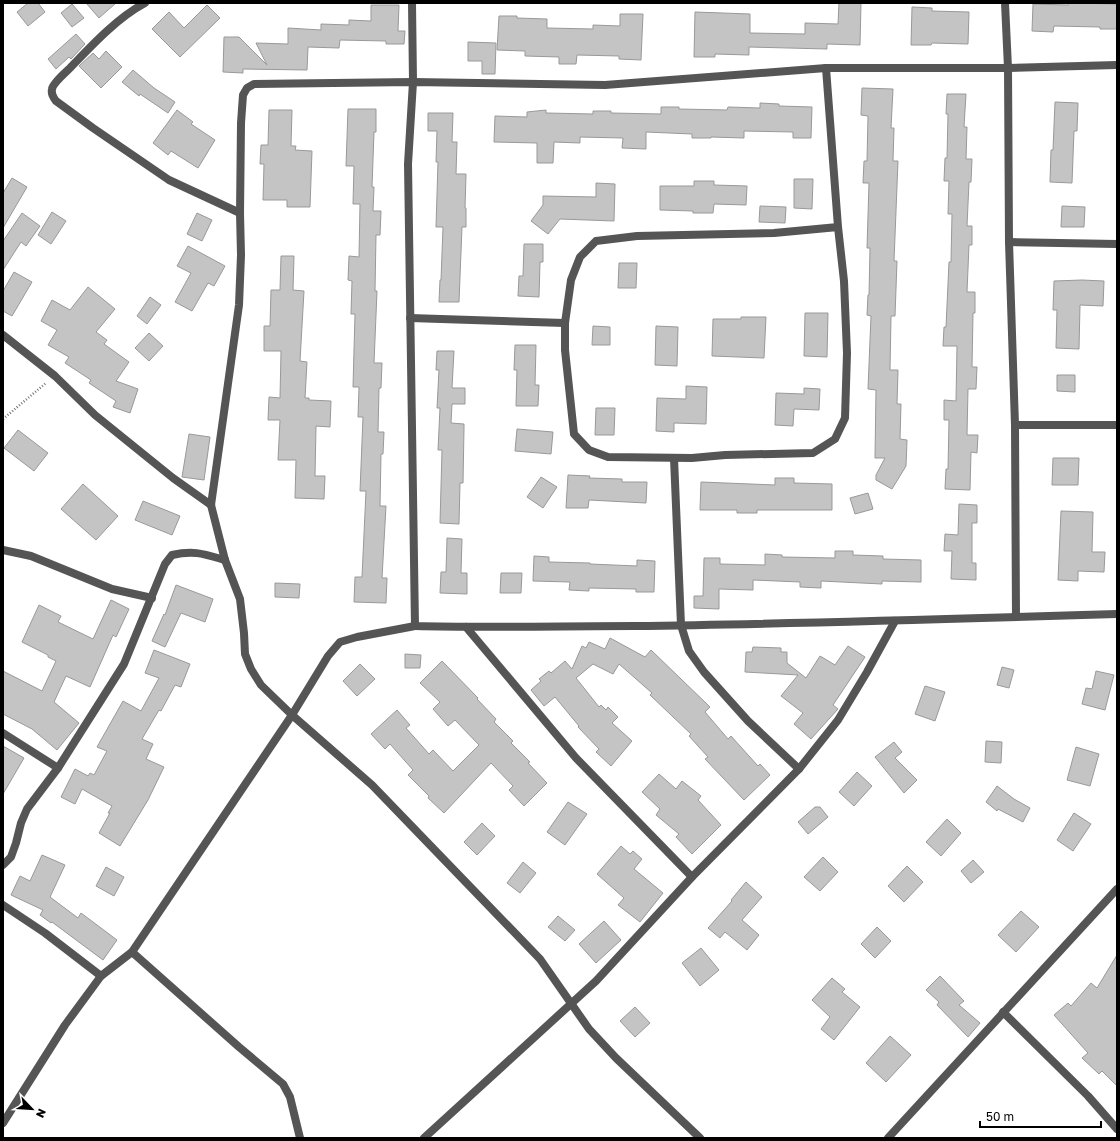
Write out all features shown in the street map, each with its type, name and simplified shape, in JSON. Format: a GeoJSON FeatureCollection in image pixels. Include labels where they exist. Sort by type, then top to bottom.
{"type":"FeatureCollection","features":[{"type":"Feature","properties":{"kind":"street"},"geometry":{"type":"LineString","coordinates":[[145,3],[135,8],[99,39],[52,88],[52,95],[56,101],[92,128],[169,180],[240,213]]}},
{"type":"Feature","properties":{"kind":"street"},"geometry":{"type":"LineString","coordinates":[[412,3],[413,82],[408,164],[416,626]]}},
{"type":"Feature","properties":{"kind":"street"},"geometry":{"type":"LineString","coordinates":[[1005,3],[1008,68],[1009,242],[1015,425],[1016,617]]}},
{"type":"Feature","properties":{"kind":"street"},"geometry":{"type":"LineString","coordinates":[[700,1138],[616,1058],[589,1029],[570,1004],[560,985],[540,959],[455,870],[372,785],[292,715],[261,685],[251,669],[245,654],[240,599],[225,560],[211,505],[239,305],[241,255],[241,116],[243,95],[247,88],[254,84],[413,82],[605,85],[826,68],[1008,68],[1117,65]]}},
{"type":"Feature","properties":{"kind":"street"},"geometry":{"type":"LineString","coordinates":[[826,68],[838,227],[844,281],[847,353],[845,418],[835,439],[813,453],[674,458],[608,457],[589,450],[574,434],[565,350],[565,323],[571,280],[580,257],[596,241],[637,236],[774,233],[838,227]]}},
{"type":"Feature","properties":{"kind":"street"},"geometry":{"type":"LineString","coordinates":[[1009,242],[1117,244]]}},
{"type":"Feature","properties":{"kind":"street"},"geometry":{"type":"LineString","coordinates":[[410,318],[565,323]]}},
{"type":"Feature","properties":{"kind":"street"},"geometry":{"type":"LineString","coordinates":[[3,335],[55,376],[95,415],[173,478],[211,505]]}},
{"type":"Feature","properties":{"kind":"street"},"geometry":{"type":"LineString","coordinates":[[1015,425],[1117,425]]}},
{"type":"Feature","properties":{"kind":"street"},"geometry":{"type":"LineString","coordinates":[[674,458],[681,625],[689,651],[704,672],[748,721],[800,769]]}},
{"type":"Feature","properties":{"kind":"street"},"geometry":{"type":"LineString","coordinates":[[3,550],[32,556],[112,588],[152,598]]}},
{"type":"Feature","properties":{"kind":"street"},"geometry":{"type":"LineString","coordinates":[[3,865],[11,857],[21,823],[27,809],[58,768],[124,664],[165,564],[172,555],[181,553],[198,552],[225,560]]}},
{"type":"Feature","properties":{"kind":"street"},"geometry":{"type":"LineString","coordinates":[[3,1123],[65,1025],[101,976],[132,952],[292,715],[328,656],[340,642],[357,637],[416,626],[466,628],[681,625],[895,621],[1117,614]]}},
{"type":"Feature","properties":{"kind":"street"},"geometry":{"type":"LineString","coordinates":[[424,1138],[596,981],[692,877],[800,769],[838,720],[895,621]]}},
{"type":"Feature","properties":{"kind":"street"},"geometry":{"type":"LineString","coordinates":[[466,628],[576,758],[692,877]]}},
{"type":"Feature","properties":{"kind":"street"},"geometry":{"type":"LineString","coordinates":[[3,733],[58,768]]}},
{"type":"Feature","properties":{"kind":"street"},"geometry":{"type":"LineString","coordinates":[[888,1138],[1117,889]]}},
{"type":"Feature","properties":{"kind":"street"},"geometry":{"type":"LineString","coordinates":[[3,905],[45,933],[101,976]]}},
{"type":"Feature","properties":{"kind":"street"},"geometry":{"type":"LineString","coordinates":[[132,952],[283,1084],[290,1097],[300,1138]]}},
{"type":"Feature","properties":{"kind":"street"},"geometry":{"type":"LineString","coordinates":[[1004,1012],[1088,1096],[1117,1129]]}},
{"type":"Feature","properties":{"kind":"path"},"geometry":{"type":"LineString","coordinates":[[3,419],[9,412],[55,376]]}},
{"type":"Feature","properties":{"kind":"building"},"geometry":{"type":"Polygon","coordinates":[[[28,3],[38,3],[45,12],[28,26],[17,12],[28,3]]]}},
{"type":"Feature","properties":{"kind":"building"},"geometry":{"type":"Polygon","coordinates":[[[86,3],[116,3],[99,18],[86,3]]]}},
{"type":"Feature","properties":{"kind":"building"},"geometry":{"type":"Polygon","coordinates":[[[839,3],[861,3],[860,45],[827,44],[827,49],[749,47],[749,55],[715,54],[715,57],[694,57],[695,12],[750,14],[750,33],[805,34],[805,23],[838,24],[839,3]]]}},
{"type":"Feature","properties":{"kind":"building"},"geometry":{"type":"Polygon","coordinates":[[[1068,3],[1117,4],[1117,29],[1054,26],[1053,32],[1032,31],[1033,4],[1068,5],[1068,3]]]}},
{"type":"Feature","properties":{"kind":"building"},"geometry":{"type":"Polygon","coordinates":[[[72,4],[84,18],[72,27],[61,13],[72,4]]]}},
{"type":"Feature","properties":{"kind":"building"},"geometry":{"type":"Polygon","coordinates":[[[207,5],[220,18],[180,57],[152,29],[169,12],[184,28],[207,5]]]}},
{"type":"Feature","properties":{"kind":"building"},"geometry":{"type":"Polygon","coordinates":[[[371,5],[399,5],[398,31],[405,31],[404,44],[386,44],[386,41],[340,40],[339,48],[308,47],[307,70],[243,69],[243,73],[223,72],[224,37],[239,37],[267,65],[256,43],[288,44],[288,28],[321,30],[321,24],[349,25],[349,20],[371,21],[371,5]]]}},
{"type":"Feature","properties":{"kind":"building"},"geometry":{"type":"Polygon","coordinates":[[[912,7],[932,8],[932,11],[969,12],[968,44],[932,43],[931,45],[911,45],[912,7]]]}},
{"type":"Feature","properties":{"kind":"building"},"geometry":{"type":"Polygon","coordinates":[[[620,14],[643,14],[641,60],[619,59],[619,56],[577,55],[576,64],[559,64],[559,57],[525,56],[525,51],[497,50],[499,16],[547,19],[547,28],[593,29],[593,25],[620,26],[620,14]]]}},
{"type":"Feature","properties":{"kind":"building"},"geometry":{"type":"Polygon","coordinates":[[[76,34],[85,44],[71,59],[69,57],[56,69],[48,59],[76,34]]]}},
{"type":"Feature","properties":{"kind":"building"},"geometry":{"type":"Polygon","coordinates":[[[468,42],[496,43],[495,74],[482,74],[482,61],[468,61],[468,42]]]}},
{"type":"Feature","properties":{"kind":"building"},"geometry":{"type":"Polygon","coordinates":[[[106,51],[122,67],[101,88],[79,66],[93,53],[99,59],[106,51]]]}},
{"type":"Feature","properties":{"kind":"building"},"geometry":{"type":"Polygon","coordinates":[[[133,70],[154,88],[175,102],[168,113],[140,94],[139,96],[122,82],[133,70]]]}},
{"type":"Feature","properties":{"kind":"building"},"geometry":{"type":"Polygon","coordinates":[[[862,88],[893,89],[891,128],[894,128],[893,161],[898,161],[894,261],[897,261],[895,316],[891,316],[890,370],[898,370],[897,404],[901,404],[900,439],[907,440],[906,466],[892,489],[876,480],[876,475],[885,458],[875,458],[876,390],[868,389],[871,316],[867,315],[870,248],[867,248],[869,183],[863,183],[864,161],[867,161],[868,116],[861,115],[862,88]]]}},
{"type":"Feature","properties":{"kind":"building"},"geometry":{"type":"Polygon","coordinates":[[[947,94],[966,94],[964,127],[967,127],[966,159],[972,159],[971,182],[969,182],[967,226],[972,226],[972,245],[969,245],[967,292],[975,292],[972,367],[977,367],[976,389],[968,389],[967,435],[978,435],[977,453],[971,452],[970,490],[945,489],[946,469],[948,469],[949,420],[944,420],[944,400],[956,401],[957,346],[943,346],[944,327],[946,327],[949,262],[951,262],[952,214],[948,214],[949,181],[944,181],[945,158],[947,158],[947,94]]]}},
{"type":"Feature","properties":{"kind":"building"},"geometry":{"type":"Polygon","coordinates":[[[1055,102],[1078,103],[1077,131],[1074,131],[1072,183],[1050,182],[1055,102]]]}},
{"type":"Feature","properties":{"kind":"building"},"geometry":{"type":"Polygon","coordinates":[[[760,103],[779,104],[779,106],[812,107],[811,138],[793,138],[793,132],[744,131],[744,138],[692,138],[692,134],[646,132],[646,149],[622,148],[623,138],[580,137],[580,143],[554,142],[553,163],[537,163],[537,143],[494,142],[495,116],[527,117],[527,112],[546,110],[546,113],[593,114],[593,111],[611,111],[611,113],[661,114],[661,107],[727,110],[728,107],[760,108],[760,103]]]}},
{"type":"Feature","properties":{"kind":"building"},"geometry":{"type":"Polygon","coordinates":[[[348,109],[376,109],[372,187],[374,187],[373,211],[381,211],[380,235],[376,235],[375,291],[377,291],[374,363],[382,363],[381,388],[379,388],[378,432],[384,432],[383,454],[381,454],[380,506],[386,506],[382,578],[387,578],[386,603],[354,602],[355,577],[362,577],[366,491],[360,491],[363,417],[358,417],[359,387],[353,387],[355,314],[351,314],[352,281],[348,280],[349,256],[359,257],[360,204],[353,204],[354,166],[346,166],[348,109]]]}},
{"type":"Feature","properties":{"kind":"building"},"geometry":{"type":"Polygon","coordinates":[[[177,110],[193,122],[191,124],[215,140],[198,168],[171,151],[168,155],[153,143],[177,110]]]}},
{"type":"Feature","properties":{"kind":"building"},"geometry":{"type":"Polygon","coordinates":[[[269,110],[292,110],[291,146],[296,146],[295,150],[312,151],[310,207],[287,207],[287,200],[263,200],[264,164],[260,164],[261,145],[268,145],[269,110]]]}},
{"type":"Feature","properties":{"kind":"building"},"geometry":{"type":"Polygon","coordinates":[[[428,113],[453,113],[452,142],[457,142],[456,174],[466,174],[466,227],[462,227],[459,302],[439,302],[443,227],[436,227],[438,162],[436,162],[437,131],[428,131],[428,113]]]}},
{"type":"Feature","properties":{"kind":"building"},"geometry":{"type":"Polygon","coordinates":[[[12,178],[27,187],[3,228],[3,193],[12,178]]]}},
{"type":"Feature","properties":{"kind":"building"},"geometry":{"type":"Polygon","coordinates":[[[794,179],[813,179],[812,209],[794,208],[794,179]]]}},
{"type":"Feature","properties":{"kind":"building"},"geometry":{"type":"Polygon","coordinates":[[[694,181],[714,181],[714,185],[747,186],[746,205],[714,204],[713,213],[660,210],[660,186],[694,186],[694,181]]]}},
{"type":"Feature","properties":{"kind":"building"},"geometry":{"type":"Polygon","coordinates":[[[596,183],[615,184],[614,221],[560,219],[548,234],[531,221],[543,205],[543,196],[596,197],[596,183]]]}},
{"type":"Feature","properties":{"kind":"building"},"geometry":{"type":"Polygon","coordinates":[[[760,206],[786,207],[785,223],[759,222],[760,206]]]}},
{"type":"Feature","properties":{"kind":"building"},"geometry":{"type":"Polygon","coordinates":[[[1062,206],[1085,207],[1084,227],[1061,227],[1062,206]]]}},
{"type":"Feature","properties":{"kind":"building"},"geometry":{"type":"Polygon","coordinates":[[[52,212],[66,221],[51,244],[38,235],[52,212]]]}},
{"type":"Feature","properties":{"kind":"building"},"geometry":{"type":"Polygon","coordinates":[[[22,213],[40,226],[26,246],[21,242],[3,270],[3,241],[22,213]]]}},
{"type":"Feature","properties":{"kind":"building"},"geometry":{"type":"Polygon","coordinates":[[[197,213],[212,220],[202,241],[187,234],[197,213]]]}},
{"type":"Feature","properties":{"kind":"building"},"geometry":{"type":"Polygon","coordinates":[[[524,244],[543,244],[543,262],[540,262],[539,297],[518,296],[519,276],[523,276],[524,244]]]}},
{"type":"Feature","properties":{"kind":"building"},"geometry":{"type":"Polygon","coordinates":[[[188,246],[225,266],[214,286],[208,283],[192,311],[175,302],[191,273],[177,266],[188,246]]]}},
{"type":"Feature","properties":{"kind":"building"},"geometry":{"type":"Polygon","coordinates":[[[281,256],[294,256],[293,290],[304,291],[300,361],[307,362],[305,398],[309,398],[309,400],[331,401],[330,427],[316,426],[315,476],[325,476],[324,499],[295,498],[296,460],[278,460],[280,420],[268,420],[269,397],[280,398],[281,351],[264,351],[264,326],[270,326],[271,290],[280,290],[281,256]]]}},
{"type":"Feature","properties":{"kind":"building"},"geometry":{"type":"Polygon","coordinates":[[[619,263],[637,263],[636,288],[618,288],[619,263]]]}},
{"type":"Feature","properties":{"kind":"building"},"geometry":{"type":"Polygon","coordinates":[[[14,272],[32,282],[12,316],[3,311],[3,291],[14,272]]]}},
{"type":"Feature","properties":{"kind":"building"},"geometry":{"type":"Polygon","coordinates":[[[1054,281],[1104,281],[1103,306],[1080,305],[1079,349],[1056,348],[1057,310],[1053,310],[1054,281]]]}},
{"type":"Feature","properties":{"kind":"building"},"geometry":{"type":"Polygon","coordinates":[[[88,287],[115,309],[96,332],[107,340],[104,344],[129,362],[116,381],[138,389],[130,413],[113,407],[116,401],[89,383],[91,380],[65,363],[69,357],[48,345],[57,330],[41,321],[52,300],[70,310],[88,287]]]}},
{"type":"Feature","properties":{"kind":"building"},"geometry":{"type":"Polygon","coordinates":[[[150,297],[161,305],[147,324],[137,316],[150,297]]]}},
{"type":"Feature","properties":{"kind":"building"},"geometry":{"type":"Polygon","coordinates":[[[805,313],[828,313],[827,357],[804,356],[805,313]]]}},
{"type":"Feature","properties":{"kind":"building"},"geometry":{"type":"Polygon","coordinates":[[[741,317],[766,317],[764,358],[712,356],[713,319],[741,319],[741,317]]]}},
{"type":"Feature","properties":{"kind":"building"},"geometry":{"type":"Polygon","coordinates":[[[593,326],[610,327],[610,345],[592,345],[593,326]]]}},
{"type":"Feature","properties":{"kind":"building"},"geometry":{"type":"Polygon","coordinates":[[[656,326],[678,327],[677,366],[655,365],[656,326]]]}},
{"type":"Feature","properties":{"kind":"building"},"geometry":{"type":"Polygon","coordinates":[[[149,333],[163,346],[149,361],[135,348],[149,333]]]}},
{"type":"Feature","properties":{"kind":"building"},"geometry":{"type":"Polygon","coordinates":[[[515,345],[536,345],[535,385],[539,385],[538,406],[516,406],[517,370],[514,370],[515,345]]]}},
{"type":"Feature","properties":{"kind":"building"},"geometry":{"type":"Polygon","coordinates":[[[437,351],[454,351],[452,388],[465,388],[465,404],[452,404],[451,423],[464,424],[463,483],[460,483],[459,524],[440,523],[442,450],[438,450],[440,408],[437,408],[439,370],[436,370],[437,351]]]}},
{"type":"Feature","properties":{"kind":"building"},"geometry":{"type":"Polygon","coordinates":[[[1057,375],[1075,375],[1075,392],[1057,391],[1057,375]]]}},
{"type":"Feature","properties":{"kind":"building"},"geometry":{"type":"Polygon","coordinates":[[[686,386],[707,387],[706,424],[674,423],[674,432],[656,431],[657,398],[686,399],[686,386]]]}},
{"type":"Feature","properties":{"kind":"building"},"geometry":{"type":"Polygon","coordinates":[[[804,388],[820,389],[819,410],[794,409],[793,426],[775,425],[776,393],[804,394],[804,388]]]}},
{"type":"Feature","properties":{"kind":"building"},"geometry":{"type":"Polygon","coordinates":[[[596,408],[615,408],[614,435],[595,435],[596,408]]]}},
{"type":"Feature","properties":{"kind":"building"},"geometry":{"type":"Polygon","coordinates":[[[517,429],[553,432],[551,454],[515,451],[517,429]]]}},
{"type":"Feature","properties":{"kind":"building"},"geometry":{"type":"Polygon","coordinates":[[[18,430],[48,453],[34,471],[4,448],[18,430]]]}},
{"type":"Feature","properties":{"kind":"building"},"geometry":{"type":"Polygon","coordinates":[[[189,434],[210,437],[204,480],[182,477],[189,434]]]}},
{"type":"Feature","properties":{"kind":"building"},"geometry":{"type":"Polygon","coordinates":[[[1053,458],[1079,458],[1078,485],[1052,485],[1053,458]]]}},
{"type":"Feature","properties":{"kind":"building"},"geometry":{"type":"Polygon","coordinates":[[[568,475],[590,476],[589,478],[622,479],[622,482],[647,482],[646,503],[589,500],[588,508],[566,508],[568,475]]]}},
{"type":"Feature","properties":{"kind":"building"},"geometry":{"type":"Polygon","coordinates":[[[541,477],[557,487],[543,508],[527,497],[541,477]]]}},
{"type":"Feature","properties":{"kind":"building"},"geometry":{"type":"Polygon","coordinates":[[[775,478],[794,478],[794,483],[832,484],[832,510],[757,510],[757,513],[737,513],[737,510],[700,510],[701,482],[775,485],[775,478]]]}},
{"type":"Feature","properties":{"kind":"building"},"geometry":{"type":"Polygon","coordinates":[[[83,484],[118,516],[96,540],[61,509],[83,484]]]}},
{"type":"Feature","properties":{"kind":"building"},"geometry":{"type":"Polygon","coordinates":[[[868,493],[873,509],[855,514],[850,498],[868,493]]]}},
{"type":"Feature","properties":{"kind":"building"},"geometry":{"type":"Polygon","coordinates":[[[143,501],[180,516],[172,535],[135,520],[143,501]]]}},
{"type":"Feature","properties":{"kind":"building"},"geometry":{"type":"Polygon","coordinates":[[[959,504],[977,505],[977,523],[972,523],[972,563],[976,563],[976,580],[951,579],[952,551],[944,551],[945,534],[958,535],[959,504]]]}},
{"type":"Feature","properties":{"kind":"building"},"geometry":{"type":"Polygon","coordinates":[[[1061,511],[1093,512],[1092,552],[1105,552],[1104,572],[1078,571],[1078,581],[1058,580],[1061,511]]]}},
{"type":"Feature","properties":{"kind":"building"},"geometry":{"type":"Polygon","coordinates":[[[447,538],[462,539],[461,573],[467,573],[467,594],[440,593],[441,572],[446,572],[447,538]]]}},
{"type":"Feature","properties":{"kind":"building"},"geometry":{"type":"Polygon","coordinates":[[[835,551],[853,551],[853,555],[883,556],[883,559],[921,560],[921,582],[882,581],[882,584],[821,581],[821,588],[800,587],[800,582],[753,580],[753,590],[719,589],[719,609],[694,608],[694,596],[703,596],[704,558],[720,558],[720,564],[765,565],[765,554],[782,555],[782,557],[835,558],[835,551]]]}},
{"type":"Feature","properties":{"kind":"building"},"geometry":{"type":"Polygon","coordinates":[[[534,556],[549,557],[549,562],[637,566],[637,560],[655,561],[654,592],[636,592],[636,589],[589,588],[589,591],[569,590],[570,582],[533,581],[534,556]]]}},
{"type":"Feature","properties":{"kind":"building"},"geometry":{"type":"Polygon","coordinates":[[[501,573],[522,573],[521,593],[500,593],[501,573]]]}},
{"type":"Feature","properties":{"kind":"building"},"geometry":{"type":"Polygon","coordinates":[[[275,583],[300,584],[299,598],[275,597],[275,583]]]}},
{"type":"Feature","properties":{"kind":"building"},"geometry":{"type":"Polygon","coordinates":[[[176,585],[213,599],[205,622],[181,613],[165,647],[152,641],[164,614],[165,615],[176,585]]]}},
{"type":"Feature","properties":{"kind":"building"},"geometry":{"type":"Polygon","coordinates":[[[111,600],[129,609],[116,637],[113,635],[90,687],[66,676],[54,702],[79,723],[57,750],[32,729],[3,714],[3,671],[42,691],[56,661],[48,657],[48,655],[22,642],[39,605],[61,616],[58,622],[93,639],[111,600]]]}},
{"type":"Feature","properties":{"kind":"building"},"geometry":{"type":"Polygon","coordinates":[[[610,638],[645,657],[651,650],[710,707],[705,712],[728,739],[731,736],[758,766],[760,764],[770,775],[744,800],[705,759],[708,757],[689,736],[691,734],[650,695],[652,693],[619,664],[613,674],[593,664],[576,678],[599,707],[601,705],[606,710],[608,707],[618,717],[612,723],[632,741],[611,766],[596,752],[599,749],[578,727],[579,726],[555,697],[544,706],[531,690],[541,681],[539,679],[549,671],[551,673],[565,661],[572,669],[582,646],[586,648],[589,642],[605,649],[610,638]]]}},
{"type":"Feature","properties":{"kind":"building"},"geometry":{"type":"Polygon","coordinates":[[[848,646],[865,657],[833,705],[838,709],[811,739],[794,724],[803,713],[781,696],[798,675],[745,672],[746,652],[752,652],[753,647],[781,648],[781,652],[787,652],[787,663],[806,678],[820,656],[835,665],[848,646]]]}},
{"type":"Feature","properties":{"kind":"building"},"geometry":{"type":"Polygon","coordinates":[[[154,650],[190,664],[181,687],[175,685],[161,711],[159,710],[142,739],[153,744],[146,759],[164,767],[148,800],[120,846],[99,833],[110,813],[108,813],[112,806],[82,789],[75,804],[61,797],[75,769],[88,776],[90,773],[94,775],[107,751],[97,747],[123,701],[141,711],[159,678],[145,673],[154,650]]]}},
{"type":"Feature","properties":{"kind":"building"},"geometry":{"type":"Polygon","coordinates":[[[405,654],[421,655],[420,668],[405,668],[405,654]]]}},
{"type":"Feature","properties":{"kind":"building"},"geometry":{"type":"Polygon","coordinates":[[[442,661],[478,698],[477,699],[496,719],[494,722],[513,741],[511,743],[530,762],[528,763],[547,783],[524,806],[509,790],[513,786],[491,763],[444,813],[428,798],[429,796],[408,775],[413,770],[390,744],[385,749],[371,734],[397,710],[410,725],[406,728],[429,754],[433,750],[453,771],[479,745],[455,720],[448,726],[433,709],[440,702],[420,683],[442,661]]]}},
{"type":"Feature","properties":{"kind":"building"},"geometry":{"type":"Polygon","coordinates":[[[360,664],[375,679],[357,696],[343,681],[360,664]]]}},
{"type":"Feature","properties":{"kind":"building"},"geometry":{"type":"Polygon","coordinates":[[[1002,667],[1014,670],[1009,688],[997,685],[1002,667]]]}},
{"type":"Feature","properties":{"kind":"building"},"geometry":{"type":"Polygon","coordinates":[[[1096,671],[1114,675],[1105,710],[1082,704],[1086,688],[1092,689],[1096,671]]]}},
{"type":"Feature","properties":{"kind":"building"},"geometry":{"type":"Polygon","coordinates":[[[925,686],[945,692],[935,721],[915,714],[925,686]]]}},
{"type":"Feature","properties":{"kind":"building"},"geometry":{"type":"Polygon","coordinates":[[[986,741],[1002,742],[1001,763],[985,762],[986,741]]]}},
{"type":"Feature","properties":{"kind":"building"},"geometry":{"type":"Polygon","coordinates":[[[894,742],[902,752],[895,758],[917,780],[904,793],[875,757],[894,742]]]}},
{"type":"Feature","properties":{"kind":"building"},"geometry":{"type":"Polygon","coordinates":[[[3,746],[24,758],[3,794],[3,746]]]}},
{"type":"Feature","properties":{"kind":"building"},"geometry":{"type":"Polygon","coordinates":[[[1076,747],[1099,754],[1090,786],[1067,780],[1076,747]]]}},
{"type":"Feature","properties":{"kind":"building"},"geometry":{"type":"Polygon","coordinates":[[[857,772],[872,786],[854,806],[839,792],[857,772]]]}},
{"type":"Feature","properties":{"kind":"building"},"geometry":{"type":"Polygon","coordinates":[[[659,774],[676,789],[682,781],[701,796],[698,800],[721,825],[692,854],[676,837],[679,834],[656,815],[660,809],[642,792],[659,774]]]}},
{"type":"Feature","properties":{"kind":"building"},"geometry":{"type":"Polygon","coordinates":[[[997,786],[1014,799],[1030,808],[1023,822],[998,809],[997,811],[986,802],[997,786]]]}},
{"type":"Feature","properties":{"kind":"building"},"geometry":{"type":"Polygon","coordinates":[[[568,802],[587,814],[565,845],[547,832],[568,802]]]}},
{"type":"Feature","properties":{"kind":"building"},"geometry":{"type":"Polygon","coordinates":[[[815,807],[820,807],[828,817],[808,834],[798,822],[815,807]]]}},
{"type":"Feature","properties":{"kind":"building"},"geometry":{"type":"Polygon","coordinates":[[[1074,813],[1091,824],[1073,851],[1057,840],[1074,813]]]}},
{"type":"Feature","properties":{"kind":"building"},"geometry":{"type":"Polygon","coordinates":[[[947,819],[961,833],[941,856],[926,842],[947,819]]]}},
{"type":"Feature","properties":{"kind":"building"},"geometry":{"type":"Polygon","coordinates":[[[482,823],[495,836],[477,855],[464,842],[482,823]]]}},
{"type":"Feature","properties":{"kind":"building"},"geometry":{"type":"Polygon","coordinates":[[[621,846],[630,854],[633,851],[642,859],[634,869],[663,893],[640,922],[618,905],[624,898],[597,874],[621,846]]]}},
{"type":"Feature","properties":{"kind":"building"},"geometry":{"type":"Polygon","coordinates":[[[42,855],[65,865],[50,897],[78,918],[81,913],[117,940],[103,960],[52,922],[51,923],[40,915],[43,910],[11,895],[20,876],[30,881],[42,855]]]}},
{"type":"Feature","properties":{"kind":"building"},"geometry":{"type":"Polygon","coordinates":[[[823,857],[838,872],[820,891],[804,877],[823,857]]]}},
{"type":"Feature","properties":{"kind":"building"},"geometry":{"type":"Polygon","coordinates":[[[973,860],[984,872],[971,883],[961,871],[973,860]]]}},
{"type":"Feature","properties":{"kind":"building"},"geometry":{"type":"Polygon","coordinates":[[[523,862],[536,873],[520,893],[507,883],[523,862]]]}},
{"type":"Feature","properties":{"kind":"building"},"geometry":{"type":"Polygon","coordinates":[[[907,866],[923,882],[904,902],[888,886],[907,866]]]}},
{"type":"Feature","properties":{"kind":"building"},"geometry":{"type":"Polygon","coordinates":[[[106,867],[124,877],[114,896],[96,886],[106,867]]]}},
{"type":"Feature","properties":{"kind":"building"},"geometry":{"type":"Polygon","coordinates":[[[746,882],[762,897],[742,920],[759,935],[747,950],[725,932],[720,938],[708,928],[732,901],[731,900],[746,882]]]}},
{"type":"Feature","properties":{"kind":"building"},"geometry":{"type":"Polygon","coordinates":[[[1021,911],[1039,927],[1016,952],[998,935],[1021,911]]]}},
{"type":"Feature","properties":{"kind":"building"},"geometry":{"type":"Polygon","coordinates":[[[558,916],[575,930],[565,941],[548,927],[558,916]]]}},
{"type":"Feature","properties":{"kind":"building"},"geometry":{"type":"Polygon","coordinates":[[[604,921],[621,940],[596,963],[579,944],[604,921]]]}},
{"type":"Feature","properties":{"kind":"building"},"geometry":{"type":"Polygon","coordinates":[[[877,927],[891,941],[875,958],[861,944],[877,927]]]}},
{"type":"Feature","properties":{"kind":"building"},"geometry":{"type":"Polygon","coordinates":[[[701,948],[719,970],[700,986],[682,963],[701,948]]]}},
{"type":"Feature","properties":{"kind":"building"},"geometry":{"type":"Polygon","coordinates":[[[1117,955],[1117,1086],[1102,1071],[1099,1074],[1082,1058],[1088,1053],[1054,1015],[1068,1003],[1071,1006],[1091,983],[1097,988],[1117,955]]]}},
{"type":"Feature","properties":{"kind":"building"},"geometry":{"type":"Polygon","coordinates":[[[940,976],[964,1001],[959,1005],[980,1023],[968,1037],[937,1005],[939,1002],[926,990],[940,976]]]}},
{"type":"Feature","properties":{"kind":"building"},"geometry":{"type":"Polygon","coordinates":[[[832,978],[845,989],[842,992],[860,1007],[834,1040],[821,1029],[830,1017],[812,1000],[832,978]]]}},
{"type":"Feature","properties":{"kind":"building"},"geometry":{"type":"Polygon","coordinates":[[[635,1007],[650,1023],[635,1037],[620,1021],[635,1007]]]}},
{"type":"Feature","properties":{"kind":"building"},"geometry":{"type":"Polygon","coordinates":[[[890,1036],[911,1055],[886,1082],[866,1063],[890,1036]]]}}]}
